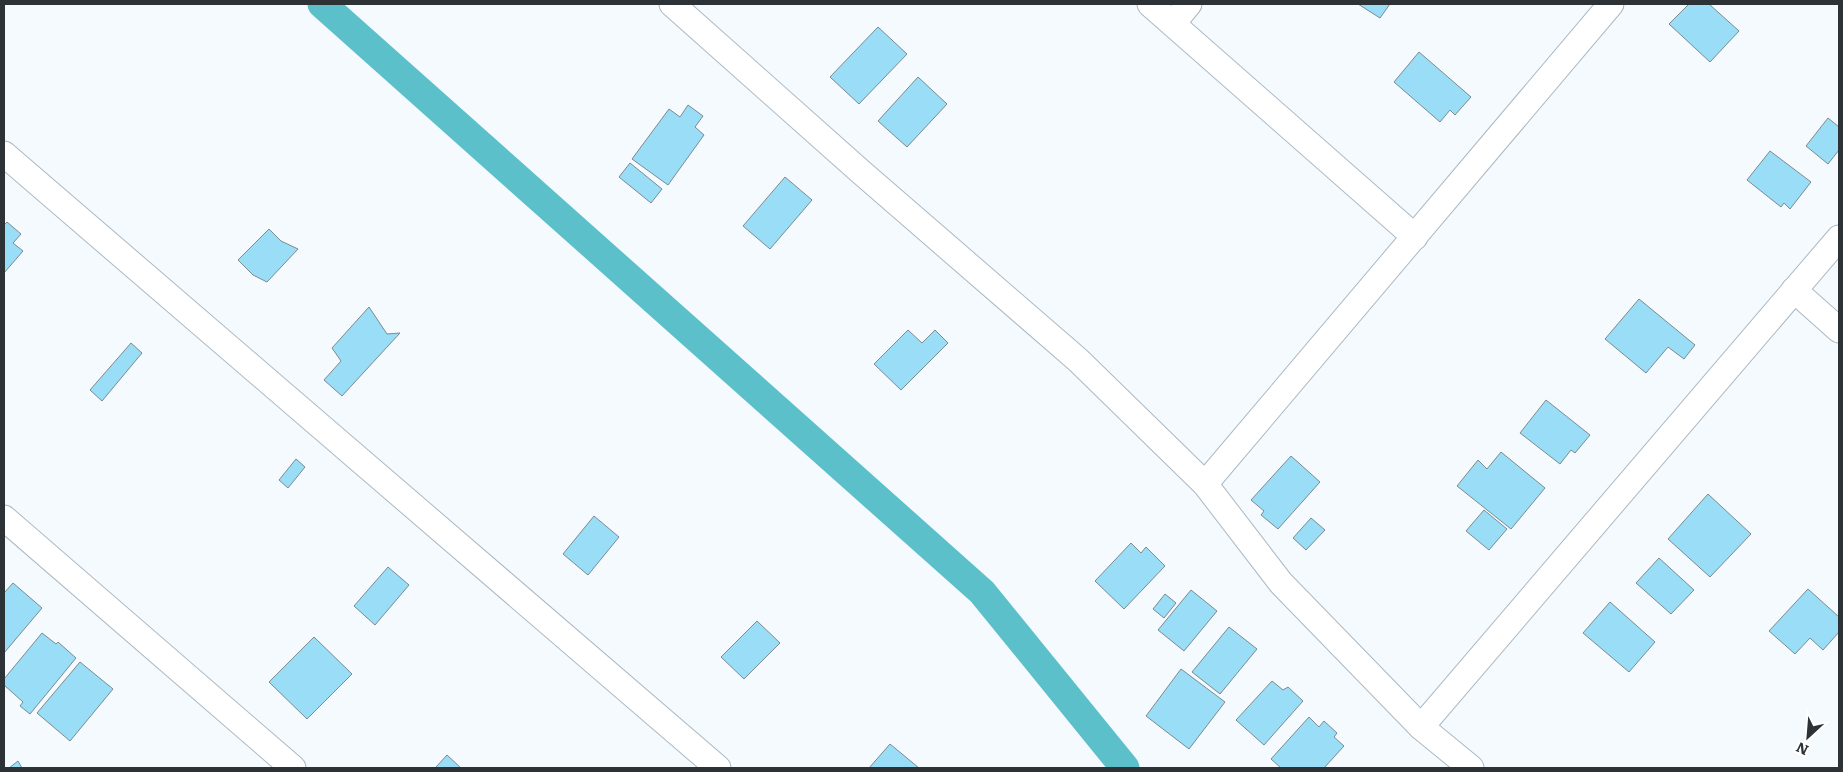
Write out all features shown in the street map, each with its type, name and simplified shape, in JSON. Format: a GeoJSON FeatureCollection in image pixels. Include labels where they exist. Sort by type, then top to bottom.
{"type":"FeatureCollection","features":[{"type":"Feature","properties":{"kind":"street"},"geometry":{"type":"LineString","coordinates":[[672,4],[861,172],[1078,360],[1205,484],[1282,583],[1421,727],[1471,768]]}},
{"type":"Feature","properties":{"kind":"street"},"geometry":{"type":"LineString","coordinates":[[1150,4],[1415,237]]}},
{"type":"Feature","properties":{"kind":"street"},"geometry":{"type":"LineString","coordinates":[[1173,24],[1189,4]]}},
{"type":"Feature","properties":{"kind":"street"},"geometry":{"type":"LineString","coordinates":[[1205,484],[1611,4]]}},
{"type":"Feature","properties":{"kind":"street"},"geometry":{"type":"LineString","coordinates":[[4,154],[706,764]]}},
{"type":"Feature","properties":{"kind":"street"},"geometry":{"type":"LineString","coordinates":[[1421,727],[1839,238]]}},
{"type":"Feature","properties":{"kind":"street"},"geometry":{"type":"LineString","coordinates":[[1794,290],[1839,330]]}},
{"type":"Feature","properties":{"kind":"street"},"geometry":{"type":"LineString","coordinates":[[4,518],[293,768]]}},
{"type":"Feature","properties":{"kind":"building"},"geometry":{"type":"Polygon","coordinates":[[[1358,4],[1390,4],[1380,18],[1358,4]]]}},
{"type":"Feature","properties":{"kind":"building"},"geometry":{"type":"Polygon","coordinates":[[[1689,4],[1709,4],[1739,31],[1710,62],[1669,24],[1689,4]]]}},
{"type":"Feature","properties":{"kind":"building"},"geometry":{"type":"Polygon","coordinates":[[[878,27],[907,54],[859,104],[830,77],[878,27]]]}},
{"type":"Feature","properties":{"kind":"building"},"geometry":{"type":"Polygon","coordinates":[[[1419,52],[1471,97],[1455,115],[1450,110],[1440,122],[1394,82],[1419,52]]]}},
{"type":"Feature","properties":{"kind":"building"},"geometry":{"type":"Polygon","coordinates":[[[918,77],[947,104],[907,147],[878,121],[918,77]]]}},
{"type":"Feature","properties":{"kind":"building"},"geometry":{"type":"Polygon","coordinates":[[[688,105],[703,116],[695,127],[704,135],[668,185],[632,159],[669,109],[680,117],[688,105]]]}},
{"type":"Feature","properties":{"kind":"building"},"geometry":{"type":"Polygon","coordinates":[[[1828,118],[1839,127],[1839,150],[1828,164],[1806,146],[1828,118]]]}},
{"type":"Feature","properties":{"kind":"building"},"geometry":{"type":"Polygon","coordinates":[[[1770,151],[1811,182],[1790,209],[1784,203],[1781,207],[1747,180],[1770,151]]]}},
{"type":"Feature","properties":{"kind":"building"},"geometry":{"type":"Polygon","coordinates":[[[630,163],[662,189],[651,203],[619,177],[630,163]]]}},
{"type":"Feature","properties":{"kind":"building"},"geometry":{"type":"Polygon","coordinates":[[[785,177],[812,200],[770,249],[743,226],[785,177]]]}},
{"type":"Feature","properties":{"kind":"building"},"geometry":{"type":"Polygon","coordinates":[[[7,222],[21,234],[13,243],[23,251],[4,273],[4,225],[7,222]]]}},
{"type":"Feature","properties":{"kind":"building"},"geometry":{"type":"Polygon","coordinates":[[[269,229],[281,241],[298,249],[267,282],[253,275],[238,260],[269,229]]]}},
{"type":"Feature","properties":{"kind":"building"},"geometry":{"type":"Polygon","coordinates":[[[1639,299],[1695,345],[1684,359],[1668,347],[1646,373],[1605,339],[1639,299]]]}},
{"type":"Feature","properties":{"kind":"building"},"geometry":{"type":"Polygon","coordinates":[[[369,307],[387,334],[400,333],[342,396],[324,380],[341,361],[332,348],[369,307]]]}},
{"type":"Feature","properties":{"kind":"building"},"geometry":{"type":"Polygon","coordinates":[[[908,330],[922,343],[935,330],[948,343],[901,390],[874,364],[908,330]]]}},
{"type":"Feature","properties":{"kind":"building"},"geometry":{"type":"Polygon","coordinates":[[[131,343],[142,353],[102,401],[90,390],[131,343]]]}},
{"type":"Feature","properties":{"kind":"building"},"geometry":{"type":"Polygon","coordinates":[[[1546,400],[1590,435],[1575,453],[1571,450],[1560,464],[1520,433],[1546,400]]]}},
{"type":"Feature","properties":{"kind":"building"},"geometry":{"type":"Polygon","coordinates":[[[1501,452],[1545,488],[1511,529],[1457,486],[1478,460],[1487,469],[1501,452]]]}},
{"type":"Feature","properties":{"kind":"building"},"geometry":{"type":"Polygon","coordinates":[[[1291,456],[1320,482],[1278,529],[1261,515],[1264,511],[1251,500],[1291,456]]]}},
{"type":"Feature","properties":{"kind":"building"},"geometry":{"type":"Polygon","coordinates":[[[296,459],[305,467],[288,488],[279,480],[296,459]]]}},
{"type":"Feature","properties":{"kind":"building"},"geometry":{"type":"Polygon","coordinates":[[[1708,494],[1751,534],[1710,577],[1668,539],[1708,494]]]}},
{"type":"Feature","properties":{"kind":"building"},"geometry":{"type":"Polygon","coordinates":[[[1484,510],[1507,529],[1489,550],[1466,531],[1484,510]]]}},
{"type":"Feature","properties":{"kind":"building"},"geometry":{"type":"Polygon","coordinates":[[[594,516],[619,537],[588,575],[563,554],[594,516]]]}},
{"type":"Feature","properties":{"kind":"building"},"geometry":{"type":"Polygon","coordinates":[[[1311,518],[1325,530],[1306,550],[1293,538],[1311,518]]]}},
{"type":"Feature","properties":{"kind":"building"},"geometry":{"type":"Polygon","coordinates":[[[1131,543],[1141,553],[1146,547],[1165,566],[1124,609],[1095,581],[1131,543]]]}},
{"type":"Feature","properties":{"kind":"building"},"geometry":{"type":"Polygon","coordinates":[[[1659,558],[1694,590],[1671,614],[1636,583],[1659,558]]]}},
{"type":"Feature","properties":{"kind":"building"},"geometry":{"type":"Polygon","coordinates":[[[388,567],[409,585],[375,625],[354,606],[388,567]]]}},
{"type":"Feature","properties":{"kind":"building"},"geometry":{"type":"Polygon","coordinates":[[[13,583],[42,608],[4,653],[4,593],[13,583]]]}},
{"type":"Feature","properties":{"kind":"building"},"geometry":{"type":"Polygon","coordinates":[[[1808,589],[1839,617],[1839,632],[1823,650],[1810,638],[1795,654],[1769,631],[1808,589]]]}},
{"type":"Feature","properties":{"kind":"building"},"geometry":{"type":"Polygon","coordinates":[[[1191,590],[1217,611],[1184,651],[1158,630],[1191,590]]]}},
{"type":"Feature","properties":{"kind":"building"},"geometry":{"type":"Polygon","coordinates":[[[1165,594],[1176,603],[1164,618],[1153,609],[1165,594]]]}},
{"type":"Feature","properties":{"kind":"building"},"geometry":{"type":"Polygon","coordinates":[[[1610,602],[1655,642],[1629,672],[1583,633],[1610,602]]]}},
{"type":"Feature","properties":{"kind":"building"},"geometry":{"type":"Polygon","coordinates":[[[757,621],[780,643],[744,679],[721,657],[757,621]]]}},
{"type":"Feature","properties":{"kind":"building"},"geometry":{"type":"Polygon","coordinates":[[[1229,627],[1257,649],[1220,694],[1192,672],[1229,627]]]}},
{"type":"Feature","properties":{"kind":"building"},"geometry":{"type":"Polygon","coordinates":[[[42,633],[56,644],[58,642],[76,658],[30,714],[20,706],[23,702],[4,685],[4,679],[42,633]]]}},
{"type":"Feature","properties":{"kind":"building"},"geometry":{"type":"Polygon","coordinates":[[[314,637],[352,674],[307,719],[269,682],[314,637]]]}},
{"type":"Feature","properties":{"kind":"building"},"geometry":{"type":"Polygon","coordinates":[[[80,662],[113,689],[70,741],[37,713],[80,662]]]}},
{"type":"Feature","properties":{"kind":"building"},"geometry":{"type":"Polygon","coordinates":[[[1181,669],[1225,702],[1189,749],[1146,716],[1181,669]]]}},
{"type":"Feature","properties":{"kind":"building"},"geometry":{"type":"Polygon","coordinates":[[[1272,681],[1283,690],[1288,687],[1303,701],[1264,745],[1236,720],[1272,681]]]}},
{"type":"Feature","properties":{"kind":"building"},"geometry":{"type":"Polygon","coordinates":[[[1309,717],[1319,727],[1324,721],[1337,733],[1334,737],[1344,746],[1324,768],[1281,768],[1271,759],[1309,717]]]}},
{"type":"Feature","properties":{"kind":"building"},"geometry":{"type":"Polygon","coordinates":[[[890,744],[919,768],[869,768],[890,744]]]}},
{"type":"Feature","properties":{"kind":"building"},"geometry":{"type":"Polygon","coordinates":[[[447,755],[461,768],[437,768],[447,755]]]}},
{"type":"Feature","properties":{"kind":"building"},"geometry":{"type":"Polygon","coordinates":[[[18,761],[22,768],[9,768],[18,761]]]}},
{"type":"Feature","properties":{"kind":"waterway"},"geometry":{"type":"LineString","coordinates":[[322,4],[982,592],[1125,768]]}}]}
